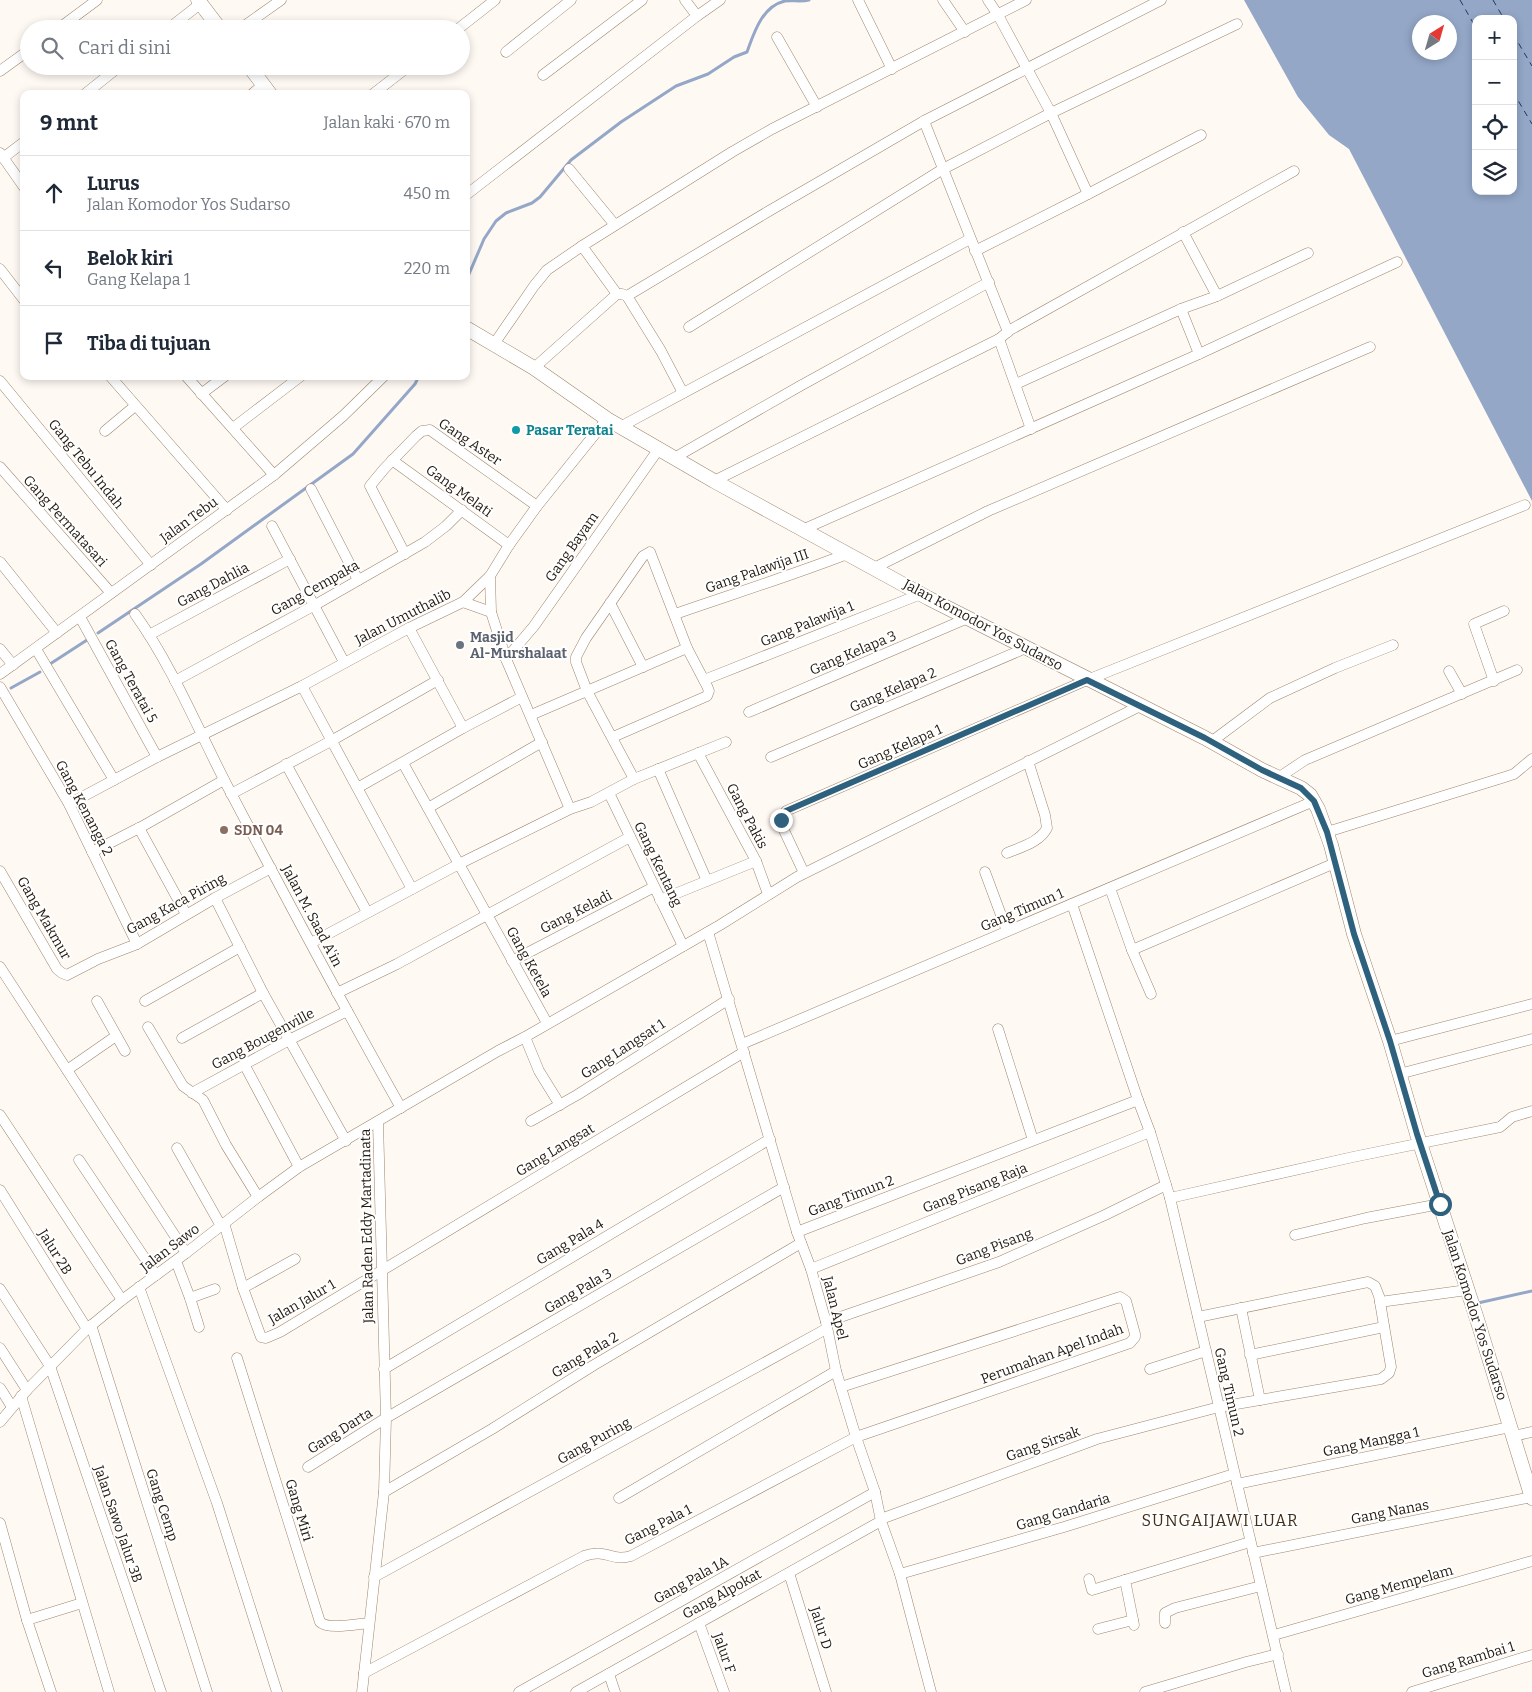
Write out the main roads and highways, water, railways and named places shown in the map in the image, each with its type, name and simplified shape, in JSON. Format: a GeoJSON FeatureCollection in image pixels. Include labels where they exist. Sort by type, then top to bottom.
{"type":"FeatureCollection","features":[{"type":"Feature","properties":{"kind":"water"},"geometry":{"type":"Polygon","coordinates":[[[1244,0],[1532,0],[1532,501],[1349,149],[1329,135],[1298,97],[1244,0]]]}},
{"type":"Feature","properties":{"kind":"waterway"},"geometry":{"type":"LineString","coordinates":[[470,272],[484,239],[496,221],[506,213],[532,203],[540,197],[571,160],[621,122],[676,86],[708,74],[734,57],[747,52],[760,21],[770,8],[785,1],[809,0]]}},
{"type":"Feature","properties":{"kind":"waterway"},"geometry":{"type":"LineString","coordinates":[[98,633],[201,564],[353,454],[417,380]]}},
{"type":"Feature","properties":{"kind":"waterway"},"geometry":{"type":"LineString","coordinates":[[50,664],[87,640]]}},
{"type":"Feature","properties":{"kind":"waterway"},"geometry":{"type":"LineString","coordinates":[[11,688],[40,672]]}},
{"type":"Feature","properties":{"kind":"waterway"},"geometry":{"type":"LineString","coordinates":[[1478,1303],[1532,1291]]}},
{"type":"Feature","properties":{"kind":"place","name":"Pasar Teratai"},"geometry":{"type":"Point","coordinates":[516,430]}},
{"type":"Feature","properties":{"kind":"place","name":"Masjid Al-Murshalaat"},"geometry":{"type":"Point","coordinates":[460,645]}},
{"type":"Feature","properties":{"kind":"place","name":"SDN 04"},"geometry":{"type":"Point","coordinates":[224,830]}},
{"type":"Feature","properties":{"kind":"district","name":"SUNGAIJAWI LUAR"},"geometry":{"type":"Point","coordinates":[1220,1520]}}]}
